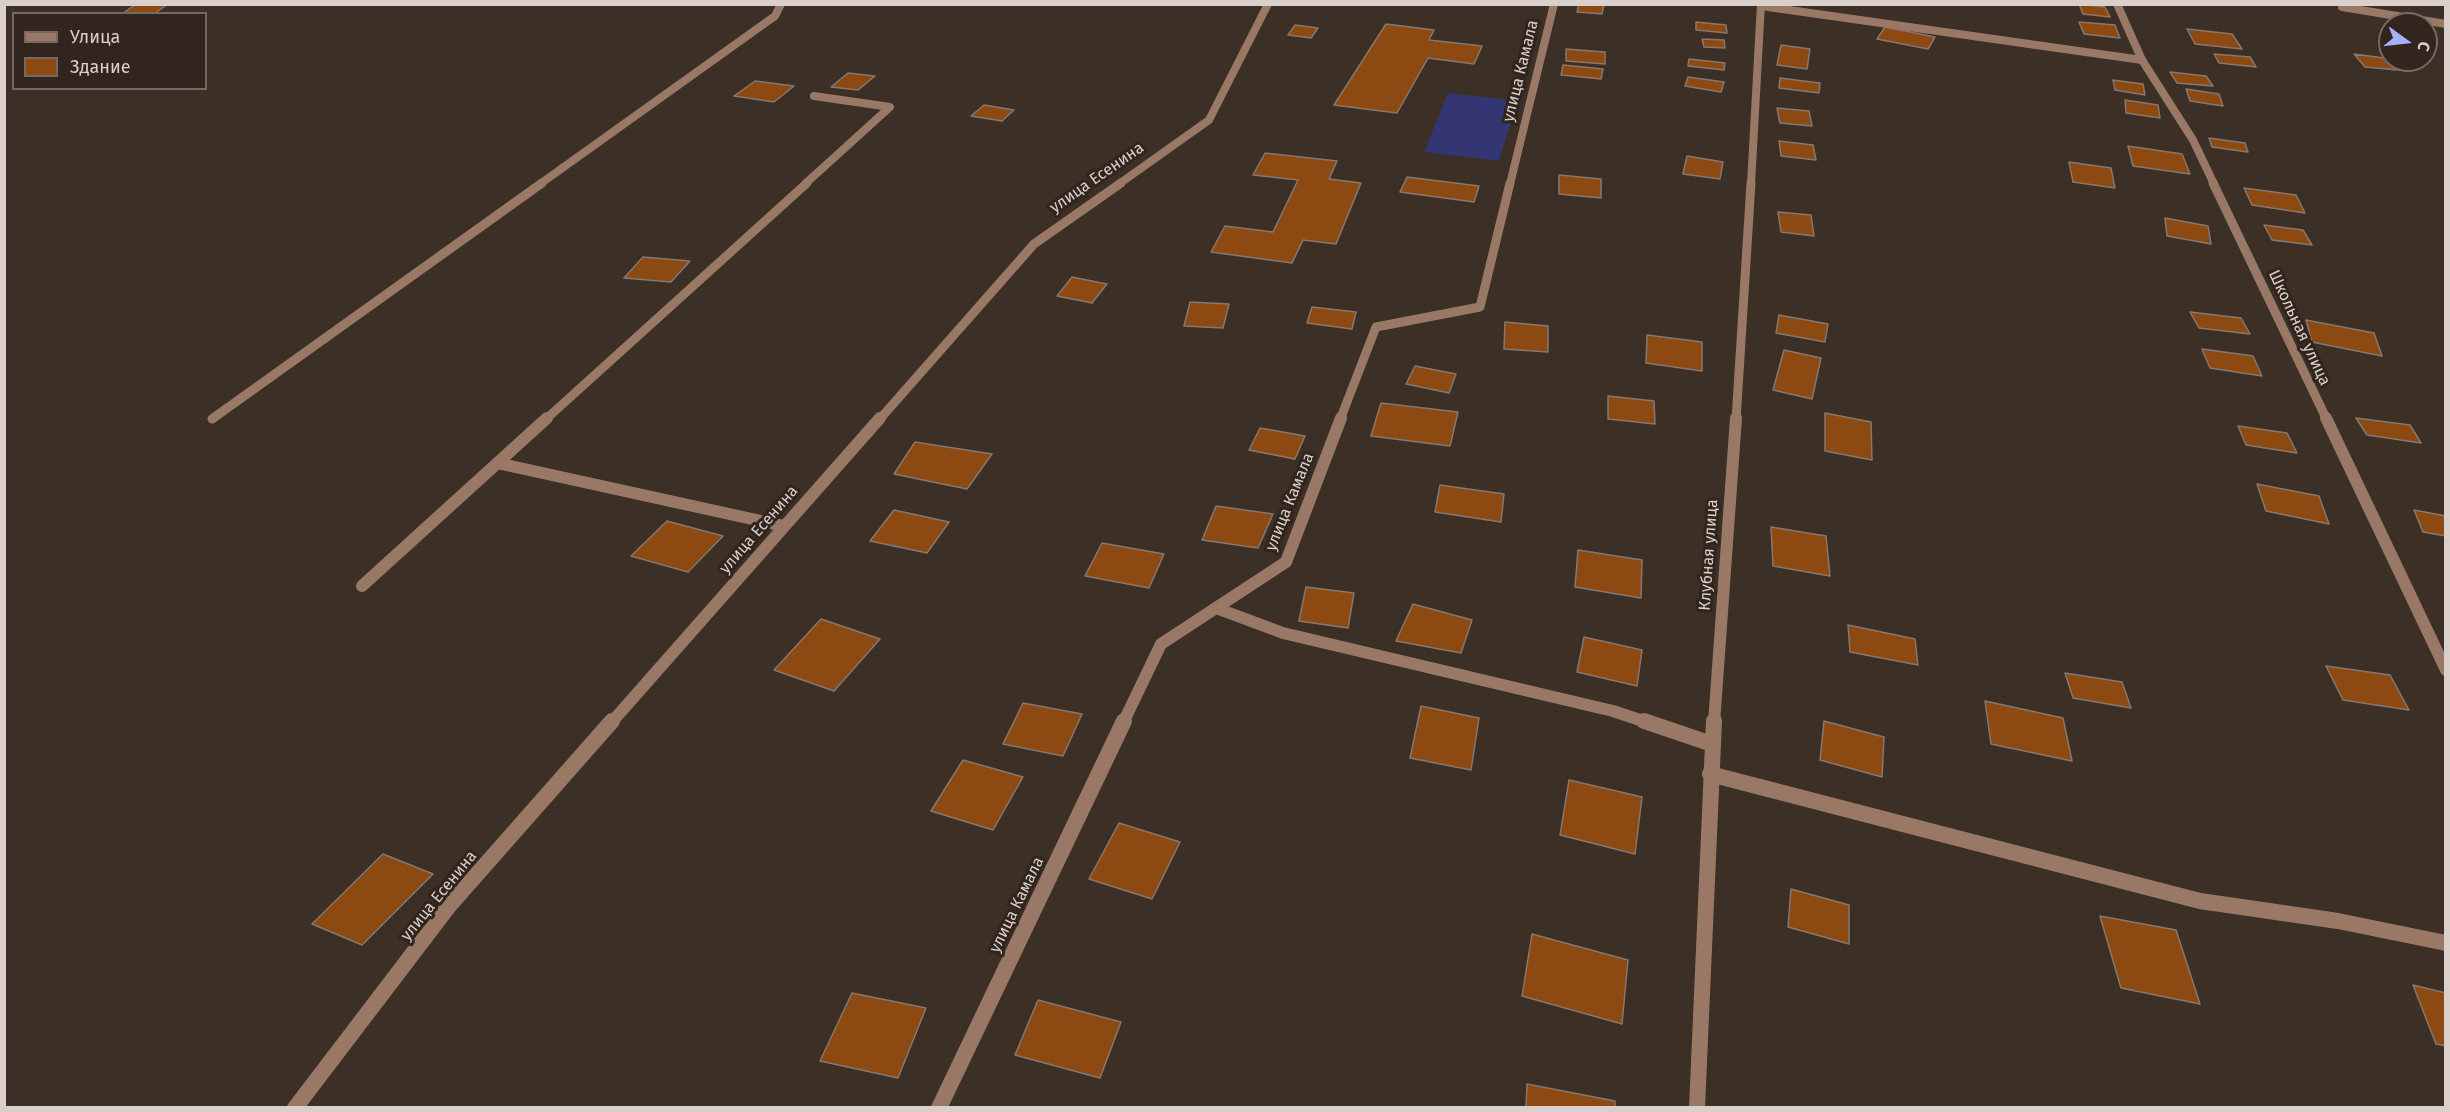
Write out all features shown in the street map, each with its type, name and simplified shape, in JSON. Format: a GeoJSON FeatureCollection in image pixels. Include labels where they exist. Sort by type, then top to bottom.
{"type":"FeatureCollection","features":[{"type":"Feature","properties":{"kind":"street"},"geometry":{"type":"LineString","coordinates":[[212,419],[775,16],[782,4]]}},
{"type":"Feature","properties":{"kind":"street","name":"улица Есенина"},"geometry":{"type":"LineString","coordinates":[[295,1107],[449,906],[1034,244],[1209,120],[1269,4]]}},
{"type":"Feature","properties":{"kind":"street","name":"улица Камала"},"geometry":{"type":"LineString","coordinates":[[939,1107],[1161,644],[1286,562],[1376,327],[1480,307],[1554,4]]}},
{"type":"Feature","properties":{"kind":"street","name":"Школьная улица"},"geometry":{"type":"LineString","coordinates":[[2117,4],[2142,60],[2193,140],[2445,670]]}},
{"type":"Feature","properties":{"kind":"street"},"geometry":{"type":"LineString","coordinates":[[1761,5],[2142,60]]}},
{"type":"Feature","properties":{"kind":"street","name":"Клубная улица"},"geometry":{"type":"LineString","coordinates":[[1697,1107],[1710,774],[1744,313],[1761,5]]}},
{"type":"Feature","properties":{"kind":"street"},"geometry":{"type":"LineString","coordinates":[[2342,8],[2445,24]]}},
{"type":"Feature","properties":{"kind":"street"},"geometry":{"type":"LineString","coordinates":[[362,586],[890,107],[814,96]]}},
{"type":"Feature","properties":{"kind":"street"},"geometry":{"type":"LineString","coordinates":[[497,463],[784,526]]}},
{"type":"Feature","properties":{"kind":"street"},"geometry":{"type":"LineString","coordinates":[[1216,608],[1283,633],[1613,711],[1712,744]]}},
{"type":"Feature","properties":{"kind":"street"},"geometry":{"type":"LineString","coordinates":[[1710,774],[2200,901],[2338,921],[2445,943]]}},
{"type":"Feature","properties":{"kind":"shaded area"},"geometry":{"type":"Polygon","coordinates":[[[1448,93],[1517,101],[1499,161],[1424,152],[1448,93]]]}},
{"type":"Feature","properties":{"kind":"building"},"geometry":{"type":"Polygon","coordinates":[[[136,4],[168,4],[157,12],[125,12],[136,4]]]}},
{"type":"Feature","properties":{"kind":"building"},"geometry":{"type":"Polygon","coordinates":[[[1579,4],[1604,4],[1602,14],[1577,12],[1579,4]]]}},
{"type":"Feature","properties":{"kind":"building"},"geometry":{"type":"Polygon","coordinates":[[[2079,4],[2105,7],[2110,17],[2083,14],[2079,4]]]}},
{"type":"Feature","properties":{"kind":"building"},"geometry":{"type":"Polygon","coordinates":[[[1696,22],[1726,25],[1727,33],[1696,30],[1696,22]]]}},
{"type":"Feature","properties":{"kind":"building"},"geometry":{"type":"Polygon","coordinates":[[[2079,22],[2115,25],[2120,38],[2084,34],[2079,22]]]}},
{"type":"Feature","properties":{"kind":"building"},"geometry":{"type":"Polygon","coordinates":[[[1386,24],[1434,30],[1429,40],[1482,46],[1474,64],[1428,58],[1397,113],[1334,105],[1386,24]]]}},
{"type":"Feature","properties":{"kind":"building"},"geometry":{"type":"Polygon","coordinates":[[[1295,25],[1318,28],[1311,38],[1288,35],[1295,25]]]}},
{"type":"Feature","properties":{"kind":"building"},"geometry":{"type":"Polygon","coordinates":[[[1885,27],[1935,37],[1928,49],[1877,39],[1885,27]]]}},
{"type":"Feature","properties":{"kind":"building"},"geometry":{"type":"Polygon","coordinates":[[[2187,29],[2232,34],[2242,49],[2195,44],[2187,29]]]}},
{"type":"Feature","properties":{"kind":"building"},"geometry":{"type":"Polygon","coordinates":[[[1702,39],[1724,40],[1725,48],[1704,47],[1702,39]]]}},
{"type":"Feature","properties":{"kind":"building"},"geometry":{"type":"Polygon","coordinates":[[[1781,45],[1810,49],[1807,69],[1777,65],[1781,45]]]}},
{"type":"Feature","properties":{"kind":"building"},"geometry":{"type":"Polygon","coordinates":[[[1566,49],[1605,52],[1605,64],[1566,61],[1566,49]]]}},
{"type":"Feature","properties":{"kind":"building"},"geometry":{"type":"Polygon","coordinates":[[[2214,54],[2250,57],[2256,67],[2219,63],[2214,54]]]}},
{"type":"Feature","properties":{"kind":"building"},"geometry":{"type":"Polygon","coordinates":[[[2354,54],[2378,57],[2378,68],[2365,67],[2354,54]]]}},
{"type":"Feature","properties":{"kind":"building"},"geometry":{"type":"Polygon","coordinates":[[[1689,59],[1725,63],[1724,70],[1688,66],[1689,59]]]}},
{"type":"Feature","properties":{"kind":"building"},"geometry":{"type":"Polygon","coordinates":[[[1563,65],[1603,69],[1601,79],[1561,75],[1563,65]]]}},
{"type":"Feature","properties":{"kind":"building"},"geometry":{"type":"Polygon","coordinates":[[[2170,72],[2206,76],[2213,86],[2177,83],[2170,72]]]}},
{"type":"Feature","properties":{"kind":"building"},"geometry":{"type":"Polygon","coordinates":[[[848,73],[875,76],[858,90],[831,87],[848,73]]]}},
{"type":"Feature","properties":{"kind":"building"},"geometry":{"type":"Polygon","coordinates":[[[1688,77],[1724,82],[1721,92],[1685,86],[1688,77]]]}},
{"type":"Feature","properties":{"kind":"building"},"geometry":{"type":"Polygon","coordinates":[[[1780,78],[1820,83],[1819,93],[1779,88],[1780,78]]]}},
{"type":"Feature","properties":{"kind":"building"},"geometry":{"type":"Polygon","coordinates":[[[2113,80],[2143,84],[2145,95],[2115,90],[2113,80]]]}},
{"type":"Feature","properties":{"kind":"building"},"geometry":{"type":"Polygon","coordinates":[[[755,81],[794,86],[774,102],[734,96],[755,81]]]}},
{"type":"Feature","properties":{"kind":"building"},"geometry":{"type":"Polygon","coordinates":[[[2186,89],[2219,94],[2223,106],[2190,101],[2186,89]]]}},
{"type":"Feature","properties":{"kind":"building"},"geometry":{"type":"Polygon","coordinates":[[[2125,100],[2158,105],[2160,118],[2126,113],[2125,100]]]}},
{"type":"Feature","properties":{"kind":"building"},"geometry":{"type":"Polygon","coordinates":[[[984,105],[1014,110],[1002,121],[971,116],[984,105]]]}},
{"type":"Feature","properties":{"kind":"building"},"geometry":{"type":"Polygon","coordinates":[[[1777,108],[1809,111],[1812,126],[1780,123],[1777,108]]]}},
{"type":"Feature","properties":{"kind":"building"},"geometry":{"type":"Polygon","coordinates":[[[2209,138],[2245,143],[2248,152],[2212,147],[2209,138]]]}},
{"type":"Feature","properties":{"kind":"building"},"geometry":{"type":"Polygon","coordinates":[[[1779,141],[1813,145],[1816,160],[1781,156],[1779,141]]]}},
{"type":"Feature","properties":{"kind":"building"},"geometry":{"type":"Polygon","coordinates":[[[2128,146],[2182,154],[2190,174],[2133,166],[2128,146]]]}},
{"type":"Feature","properties":{"kind":"building"},"geometry":{"type":"Polygon","coordinates":[[[1265,153],[1337,161],[1329,179],[1361,183],[1336,244],[1303,240],[1292,263],[1211,252],[1225,226],[1273,232],[1298,180],[1253,175],[1265,153]]]}},
{"type":"Feature","properties":{"kind":"building"},"geometry":{"type":"Polygon","coordinates":[[[1687,156],[1723,162],[1720,179],[1683,174],[1687,156]]]}},
{"type":"Feature","properties":{"kind":"building"},"geometry":{"type":"Polygon","coordinates":[[[2069,162],[2111,168],[2115,188],[2073,182],[2069,162]]]}},
{"type":"Feature","properties":{"kind":"building"},"geometry":{"type":"Polygon","coordinates":[[[1559,175],[1601,179],[1601,198],[1559,194],[1559,175]]]}},
{"type":"Feature","properties":{"kind":"building"},"geometry":{"type":"Polygon","coordinates":[[[1407,177],[1479,186],[1474,202],[1400,192],[1407,177]]]}},
{"type":"Feature","properties":{"kind":"building"},"geometry":{"type":"Polygon","coordinates":[[[2244,188],[2296,195],[2305,213],[2252,205],[2244,188]]]}},
{"type":"Feature","properties":{"kind":"building"},"geometry":{"type":"Polygon","coordinates":[[[1778,212],[1811,215],[1814,236],[1781,232],[1778,212]]]}},
{"type":"Feature","properties":{"kind":"building"},"geometry":{"type":"Polygon","coordinates":[[[2165,218],[2208,226],[2211,244],[2167,236],[2165,218]]]}},
{"type":"Feature","properties":{"kind":"building"},"geometry":{"type":"Polygon","coordinates":[[[2264,225],[2303,230],[2312,245],[2272,240],[2264,225]]]}},
{"type":"Feature","properties":{"kind":"building"},"geometry":{"type":"Polygon","coordinates":[[[643,257],[690,261],[671,282],[624,278],[643,257]]]}},
{"type":"Feature","properties":{"kind":"building"},"geometry":{"type":"Polygon","coordinates":[[[1072,277],[1107,284],[1092,303],[1057,296],[1072,277]]]}},
{"type":"Feature","properties":{"kind":"building"},"geometry":{"type":"Polygon","coordinates":[[[1190,302],[1229,304],[1223,328],[1184,326],[1190,302]]]}},
{"type":"Feature","properties":{"kind":"building"},"geometry":{"type":"Polygon","coordinates":[[[1312,307],[1356,312],[1352,329],[1307,323],[1312,307]]]}},
{"type":"Feature","properties":{"kind":"building"},"geometry":{"type":"Polygon","coordinates":[[[2190,312],[2241,318],[2250,334],[2199,328],[2190,312]]]}},
{"type":"Feature","properties":{"kind":"building"},"geometry":{"type":"Polygon","coordinates":[[[1779,315],[1828,324],[1825,342],[1776,333],[1779,315]]]}},
{"type":"Feature","properties":{"kind":"building"},"geometry":{"type":"Polygon","coordinates":[[[2306,320],[2374,333],[2382,356],[2312,342],[2306,320]]]}},
{"type":"Feature","properties":{"kind":"building"},"geometry":{"type":"Polygon","coordinates":[[[1505,322],[1548,326],[1548,352],[1504,349],[1505,322]]]}},
{"type":"Feature","properties":{"kind":"building"},"geometry":{"type":"Polygon","coordinates":[[[1647,335],[1702,342],[1702,371],[1646,363],[1647,335]]]}},
{"type":"Feature","properties":{"kind":"building"},"geometry":{"type":"Polygon","coordinates":[[[2202,349],[2253,356],[2262,376],[2210,368],[2202,349]]]}},
{"type":"Feature","properties":{"kind":"building"},"geometry":{"type":"Polygon","coordinates":[[[1784,350],[1821,358],[1812,399],[1773,390],[1784,350]]]}},
{"type":"Feature","properties":{"kind":"building"},"geometry":{"type":"Polygon","coordinates":[[[1415,366],[1456,374],[1449,393],[1406,384],[1415,366]]]}},
{"type":"Feature","properties":{"kind":"building"},"geometry":{"type":"Polygon","coordinates":[[[1608,396],[1654,401],[1655,424],[1608,419],[1608,396]]]}},
{"type":"Feature","properties":{"kind":"building"},"geometry":{"type":"Polygon","coordinates":[[[1381,403],[1458,412],[1450,446],[1371,436],[1381,403]]]}},
{"type":"Feature","properties":{"kind":"building"},"geometry":{"type":"Polygon","coordinates":[[[1825,413],[1871,422],[1872,460],[1825,451],[1825,413]]]}},
{"type":"Feature","properties":{"kind":"building"},"geometry":{"type":"Polygon","coordinates":[[[2356,418],[2410,425],[2421,443],[2367,435],[2356,418]]]}},
{"type":"Feature","properties":{"kind":"building"},"geometry":{"type":"Polygon","coordinates":[[[2238,426],[2287,433],[2297,453],[2246,445],[2238,426]]]}},
{"type":"Feature","properties":{"kind":"building"},"geometry":{"type":"Polygon","coordinates":[[[1260,428],[1305,436],[1295,459],[1249,450],[1260,428]]]}},
{"type":"Feature","properties":{"kind":"building"},"geometry":{"type":"Polygon","coordinates":[[[915,442],[992,454],[967,489],[894,474],[915,442]]]}},
{"type":"Feature","properties":{"kind":"building"},"geometry":{"type":"Polygon","coordinates":[[[2257,484],[2319,496],[2329,524],[2266,511],[2257,484]]]}},
{"type":"Feature","properties":{"kind":"building"},"geometry":{"type":"Polygon","coordinates":[[[1440,485],[1504,494],[1501,522],[1435,512],[1440,485]]]}},
{"type":"Feature","properties":{"kind":"building"},"geometry":{"type":"Polygon","coordinates":[[[1216,506],[1273,514],[1258,548],[1202,540],[1216,506]]]}},
{"type":"Feature","properties":{"kind":"building"},"geometry":{"type":"Polygon","coordinates":[[[894,510],[949,522],[927,553],[870,541],[894,510]]]}},
{"type":"Feature","properties":{"kind":"building"},"geometry":{"type":"Polygon","coordinates":[[[2414,510],[2446,516],[2446,536],[2423,532],[2414,510]]]}},
{"type":"Feature","properties":{"kind":"building"},"geometry":{"type":"Polygon","coordinates":[[[667,521],[723,536],[688,572],[631,556],[667,521]]]}},
{"type":"Feature","properties":{"kind":"building"},"geometry":{"type":"Polygon","coordinates":[[[1771,527],[1826,536],[1830,576],[1773,566],[1771,527]]]}},
{"type":"Feature","properties":{"kind":"building"},"geometry":{"type":"Polygon","coordinates":[[[1102,543],[1164,554],[1149,588],[1085,576],[1102,543]]]}},
{"type":"Feature","properties":{"kind":"building"},"geometry":{"type":"Polygon","coordinates":[[[1578,550],[1642,560],[1641,598],[1575,587],[1578,550]]]}},
{"type":"Feature","properties":{"kind":"building"},"geometry":{"type":"Polygon","coordinates":[[[1306,587],[1354,593],[1348,628],[1299,621],[1306,587]]]}},
{"type":"Feature","properties":{"kind":"building"},"geometry":{"type":"Polygon","coordinates":[[[1413,604],[1472,620],[1461,653],[1396,641],[1413,604]]]}},
{"type":"Feature","properties":{"kind":"building"},"geometry":{"type":"Polygon","coordinates":[[[821,619],[880,639],[834,691],[774,670],[821,619]]]}},
{"type":"Feature","properties":{"kind":"building"},"geometry":{"type":"Polygon","coordinates":[[[1848,625],[1915,639],[1918,665],[1850,652],[1848,625]]]}},
{"type":"Feature","properties":{"kind":"building"},"geometry":{"type":"Polygon","coordinates":[[[1584,637],[1642,650],[1637,686],[1577,672],[1584,637]]]}},
{"type":"Feature","properties":{"kind":"building"},"geometry":{"type":"Polygon","coordinates":[[[2326,666],[2390,675],[2409,710],[2343,700],[2326,666]]]}},
{"type":"Feature","properties":{"kind":"building"},"geometry":{"type":"Polygon","coordinates":[[[2065,673],[2122,682],[2131,708],[2073,698],[2065,673]]]}},
{"type":"Feature","properties":{"kind":"building"},"geometry":{"type":"Polygon","coordinates":[[[1985,701],[2063,718],[2072,761],[1991,744],[1985,701]]]}},
{"type":"Feature","properties":{"kind":"building"},"geometry":{"type":"Polygon","coordinates":[[[1023,703],[1082,714],[1063,756],[1003,744],[1023,703]]]}},
{"type":"Feature","properties":{"kind":"building"},"geometry":{"type":"Polygon","coordinates":[[[1421,706],[1479,718],[1471,770],[1410,758],[1421,706]]]}},
{"type":"Feature","properties":{"kind":"building"},"geometry":{"type":"Polygon","coordinates":[[[1824,721],[1884,737],[1882,777],[1820,760],[1824,721]]]}},
{"type":"Feature","properties":{"kind":"building"},"geometry":{"type":"Polygon","coordinates":[[[963,760],[1023,777],[993,830],[931,811],[963,760]]]}},
{"type":"Feature","properties":{"kind":"building"},"geometry":{"type":"Polygon","coordinates":[[[1569,780],[1642,797],[1635,854],[1560,835],[1569,780]]]}},
{"type":"Feature","properties":{"kind":"building"},"geometry":{"type":"Polygon","coordinates":[[[1119,823],[1180,842],[1152,899],[1089,879],[1119,823]]]}},
{"type":"Feature","properties":{"kind":"building"},"geometry":{"type":"Polygon","coordinates":[[[383,854],[433,874],[362,945],[312,924],[383,854]]]}},
{"type":"Feature","properties":{"kind":"building"},"geometry":{"type":"Polygon","coordinates":[[[1791,889],[1849,905],[1849,944],[1788,927],[1791,889]]]}},
{"type":"Feature","properties":{"kind":"building"},"geometry":{"type":"Polygon","coordinates":[[[2100,916],[2176,930],[2200,1004],[2121,988],[2100,916]]]}},
{"type":"Feature","properties":{"kind":"building"},"geometry":{"type":"Polygon","coordinates":[[[1532,934],[1628,960],[1622,1024],[1522,996],[1532,934]]]}},
{"type":"Feature","properties":{"kind":"building"},"geometry":{"type":"Polygon","coordinates":[[[2413,985],[2446,993],[2446,1046],[2436,1044],[2413,985]]]}},
{"type":"Feature","properties":{"kind":"building"},"geometry":{"type":"Polygon","coordinates":[[[852,993],[926,1008],[898,1078],[820,1061],[852,993]]]}},
{"type":"Feature","properties":{"kind":"building"},"geometry":{"type":"Polygon","coordinates":[[[1038,1000],[1121,1022],[1100,1078],[1015,1055],[1038,1000]]]}},
{"type":"Feature","properties":{"kind":"building"},"geometry":{"type":"Polygon","coordinates":[[[1527,1084],[1615,1101],[1615,1108],[1526,1108],[1527,1084]]]}}]}
